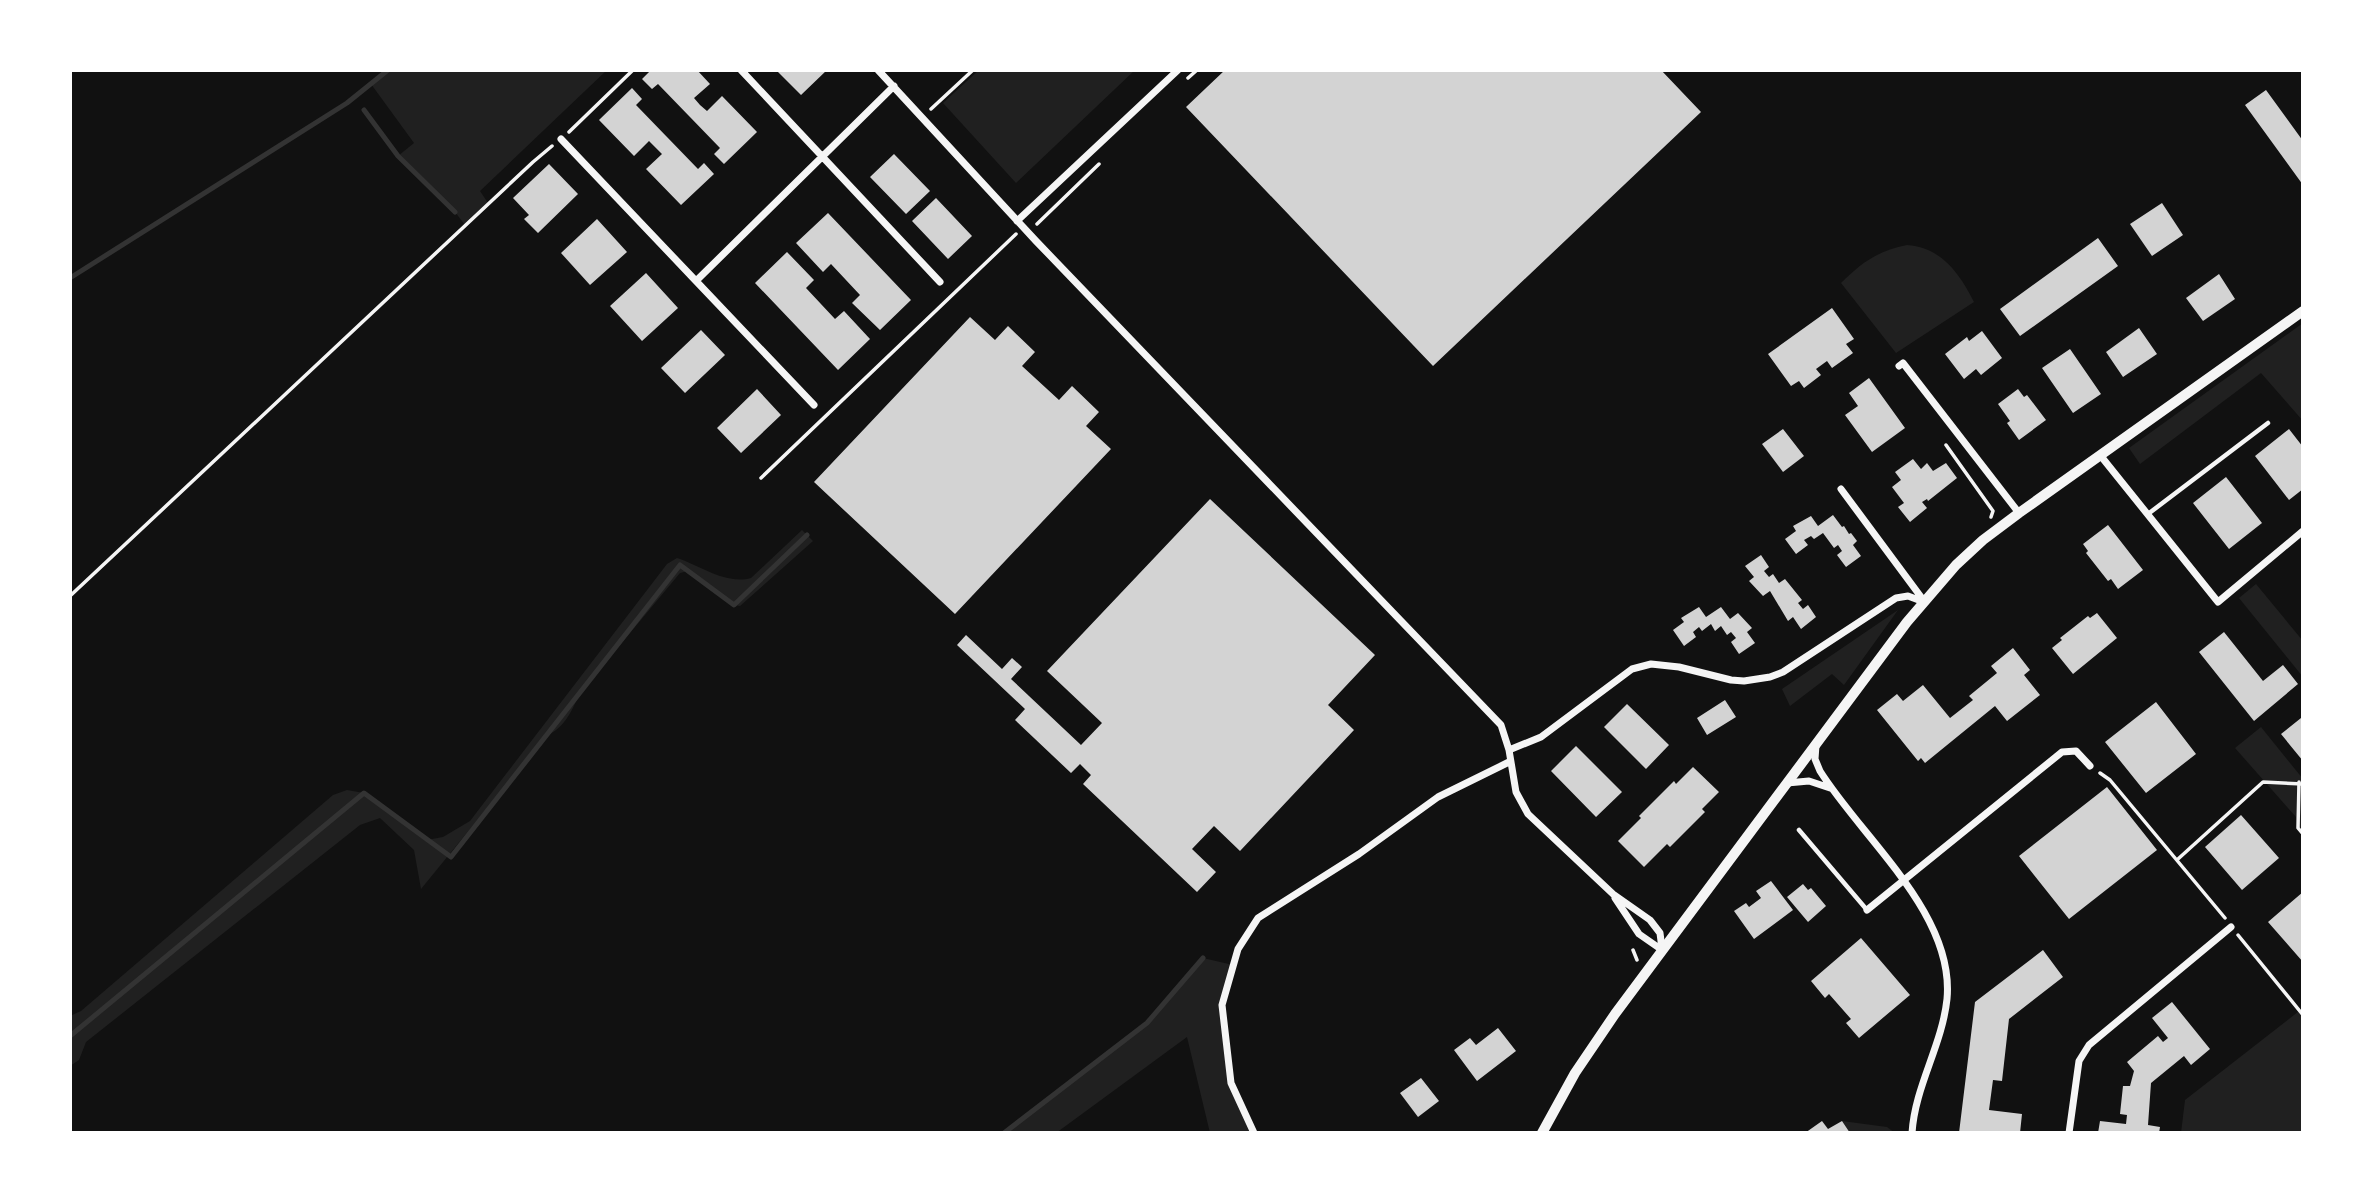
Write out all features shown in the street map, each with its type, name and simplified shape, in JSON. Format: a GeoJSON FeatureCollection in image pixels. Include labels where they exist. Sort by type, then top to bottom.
{"type":"FeatureCollection","features":[{"type":"Feature","properties":{"kind":"street"},"geometry":{"type":"LineString","coordinates":[[741,70],[940,282]]}},
{"type":"Feature","properties":{"kind":"street"},"geometry":{"type":"LineString","coordinates":[[878,70],[1020,224],[1501,725],[1509,750],[1516,792],[1528,814],[1613,894],[1650,920],[1660,933],[1662,950]]}},
{"type":"Feature","properties":{"kind":"street"},"geometry":{"type":"LineString","coordinates":[[1020,224],[1178,70]]}},
{"type":"Feature","properties":{"kind":"street"},"geometry":{"type":"LineString","coordinates":[[696,281],[894,86]]}},
{"type":"Feature","properties":{"kind":"street"},"geometry":{"type":"LineString","coordinates":[[561,139],[814,405]]}},
{"type":"Feature","properties":{"kind":"street"},"geometry":{"type":"LineString","coordinates":[[1542,1133],[1575,1073],[1615,1014],[1924,602],[1956,565],[2019,513],[2303,311]]}},
{"type":"Feature","properties":{"kind":"street"},"geometry":{"type":"LineString","coordinates":[[1899,366],[1903,363],[2019,513]]}},
{"type":"Feature","properties":{"kind":"street"},"geometry":{"type":"LineString","coordinates":[[2099,456],[2218,602],[2303,531]]}},
{"type":"Feature","properties":{"kind":"street"},"geometry":{"type":"LineString","coordinates":[[1842,489],[1924,602]]}},
{"type":"Feature","properties":{"kind":"street"},"geometry":{"type":"LineString","coordinates":[[1509,750],[1541,737],[1632,669],[1642,665],[1665,665],[1744,681],[1770,677],[1783,672],[1896,598],[1908,596],[1924,602]]}},
{"type":"Feature","properties":{"kind":"street"},"geometry":{"type":"LineString","coordinates":[[1816,745],[1815,759],[1830,788],[1926,913],[1944,954],[1948,985],[1945,1014],[1917,1100],[1912,1133]]}},
{"type":"Feature","properties":{"kind":"street"},"geometry":{"type":"LineString","coordinates":[[1867,910],[2062,752],[2076,751],[2090,766]]}},
{"type":"Feature","properties":{"kind":"street"},"geometry":{"type":"LineString","coordinates":[[1254,1133],[1231,1083],[1222,1005],[1238,949],[1258,918],[1359,854],[1438,797],[1509,762]]}},
{"type":"Feature","properties":{"kind":"street"},"geometry":{"type":"LineString","coordinates":[[1787,783],[1809,782],[1830,788]]}},
{"type":"Feature","properties":{"kind":"street"},"geometry":{"type":"LineString","coordinates":[[1613,894],[1639,934],[1662,950]]}},
{"type":"Feature","properties":{"kind":"street"},"geometry":{"type":"LineString","coordinates":[[2069,1133],[2079,1061],[2089,1045],[2231,927]]}},
{"type":"Feature","properties":{"kind":"lane"},"geometry":{"type":"LineString","coordinates":[[2147,515],[2268,423]]}},
{"type":"Feature","properties":{"kind":"lane"},"geometry":{"type":"LineString","coordinates":[[1799,830],[1867,910]]}},
{"type":"Feature","properties":{"kind":"path"},"geometry":{"type":"LineString","coordinates":[[70,596],[633,70]]}},
{"type":"Feature","properties":{"kind":"path"},"geometry":{"type":"LineString","coordinates":[[922,118],[973,70]]}},
{"type":"Feature","properties":{"kind":"path"},"geometry":{"type":"LineString","coordinates":[[761,478],[1020,224]]}},
{"type":"Feature","properties":{"kind":"path"},"geometry":{"type":"LineString","coordinates":[[2090,766],[2110,780],[2178,859],[2303,1015]]}},
{"type":"Feature","properties":{"kind":"path"},"geometry":{"type":"LineString","coordinates":[[2178,859],[2263,782],[2301,783],[2298,828],[2303,834]]}},
{"type":"Feature","properties":{"kind":"shaded area"},"geometry":{"type":"Polygon","coordinates":[[[388,70],[607,70],[480,191],[488,203],[465,225],[398,156],[414,143],[371,84],[388,70]]]}},
{"type":"Feature","properties":{"kind":"shaded area"},"geometry":{"type":"Polygon","coordinates":[[[979,70],[1135,70],[1016,183],[943,103],[979,70]]]}},
{"type":"Feature","properties":{"kind":"shaded area"},"geometry":{"type":"Polygon","coordinates":[[[1907,245],[1930,251],[1948,264],[1974,302],[1896,353],[1841,283],[1871,258],[1907,245]]]}},
{"type":"Feature","properties":{"kind":"shaded area"},"geometry":{"type":"Polygon","coordinates":[[[2303,323],[2303,421],[2261,373],[2140,464],[2129,448],[2303,323]]]}},
{"type":"Feature","properties":{"kind":"shaded area"},"geometry":{"type":"Polygon","coordinates":[[[802,530],[813,541],[740,606],[734,605],[688,571],[680,573],[580,693],[563,724],[545,737],[421,889],[414,850],[380,818],[360,825],[86,1042],[79,1060],[70,1066],[70,1016],[81,1011],[333,795],[347,790],[364,793],[427,840],[443,837],[470,821],[667,564],[677,558],[723,577],[751,578],[802,530]]]}},
{"type":"Feature","properties":{"kind":"shaded area"},"geometry":{"type":"Polygon","coordinates":[[[2256,584],[2303,641],[2303,677],[2239,598],[2256,584]]]}},
{"type":"Feature","properties":{"kind":"shaded area"},"geometry":{"type":"Polygon","coordinates":[[[1898,610],[1844,685],[1832,674],[1790,706],[1782,689],[1898,610]]]}},
{"type":"Feature","properties":{"kind":"shaded area"},"geometry":{"type":"Polygon","coordinates":[[[2261,727],[2303,779],[2303,834],[2298,828],[2296,817],[2235,748],[2261,727]]]}},
{"type":"Feature","properties":{"kind":"shaded area"},"geometry":{"type":"Polygon","coordinates":[[[1203,958],[1233,965],[1222,1005],[1231,1083],[1254,1133],[1210,1133],[1187,1037],[1056,1133],[1004,1133],[1147,1023],[1203,958]]]}},
{"type":"Feature","properties":{"kind":"shaded area"},"geometry":{"type":"Polygon","coordinates":[[[2303,1008],[2303,1133],[2181,1133],[2185,1100],[2303,1008]]]}},
{"type":"Feature","properties":{"kind":"shaded area"},"geometry":{"type":"Polygon","coordinates":[[[1842,1121],[1887,1127],[1895,1133],[1850,1133],[1842,1121]]]}},
{"type":"Feature","properties":{"kind":"building"},"geometry":{"type":"Polygon","coordinates":[[[651,70],[697,70],[710,84],[694,98],[700,105],[707,111],[722,96],[757,132],[724,164],[714,154],[720,148],[658,84],[652,89],[642,79],[651,70]]]}},
{"type":"Feature","properties":{"kind":"building"},"geometry":{"type":"Polygon","coordinates":[[[776,70],[827,70],[801,95],[776,70]]]}},
{"type":"Feature","properties":{"kind":"building"},"geometry":{"type":"Polygon","coordinates":[[[1225,70],[1661,70],[1701,112],[1433,366],[1186,107],[1225,70]]]}},
{"type":"Feature","properties":{"kind":"building"},"geometry":{"type":"Polygon","coordinates":[[[632,88],[642,99],[636,105],[698,169],[704,163],[714,174],[681,205],[646,169],[662,154],[649,141],[634,156],[599,120],[632,88]]]}},
{"type":"Feature","properties":{"kind":"building"},"geometry":{"type":"Polygon","coordinates":[[[2266,90],[2303,141],[2303,185],[2245,105],[2266,90]]]}},
{"type":"Feature","properties":{"kind":"building"},"geometry":{"type":"Polygon","coordinates":[[[894,154],[930,191],[906,214],[870,177],[894,154]]]}},
{"type":"Feature","properties":{"kind":"building"},"geometry":{"type":"Polygon","coordinates":[[[549,164],[578,194],[538,233],[524,219],[529,215],[513,198],[549,164]]]}},
{"type":"Feature","properties":{"kind":"building"},"geometry":{"type":"Polygon","coordinates":[[[936,198],[972,236],[948,259],[912,221],[936,198]]]}},
{"type":"Feature","properties":{"kind":"building"},"geometry":{"type":"Polygon","coordinates":[[[2162,203],[2183,235],[2152,256],[2130,224],[2162,203]]]}},
{"type":"Feature","properties":{"kind":"building"},"geometry":{"type":"Polygon","coordinates":[[[828,213],[911,300],[880,330],[852,303],[860,295],[831,264],[823,272],[796,243],[828,213]]]}},
{"type":"Feature","properties":{"kind":"building"},"geometry":{"type":"Polygon","coordinates":[[[597,219],[627,252],[590,285],[561,253],[597,219]]]}},
{"type":"Feature","properties":{"kind":"building"},"geometry":{"type":"Polygon","coordinates":[[[2098,238],[2118,266],[2020,336],[2000,309],[2098,238]]]}},
{"type":"Feature","properties":{"kind":"building"},"geometry":{"type":"Polygon","coordinates":[[[787,252],[814,280],[806,288],[835,319],[844,311],[870,339],[838,370],[755,283],[787,252]]]}},
{"type":"Feature","properties":{"kind":"building"},"geometry":{"type":"Polygon","coordinates":[[[646,273],[678,308],[642,341],[610,306],[646,273]]]}},
{"type":"Feature","properties":{"kind":"building"},"geometry":{"type":"Polygon","coordinates":[[[2219,274],[2235,299],[2203,321],[2186,298],[2219,274]]]}},
{"type":"Feature","properties":{"kind":"building"},"geometry":{"type":"Polygon","coordinates":[[[1832,308],[1854,339],[1846,344],[1853,353],[1832,368],[1827,361],[1816,369],[1821,375],[1804,388],[1799,381],[1791,386],[1768,354],[1832,308]]]}},
{"type":"Feature","properties":{"kind":"building"},"geometry":{"type":"Polygon","coordinates":[[[970,317],[995,340],[1008,326],[1035,352],[1022,366],[1059,400],[1072,386],[1099,412],[1086,426],[1111,449],[955,614],[814,482],[970,317]]]}},
{"type":"Feature","properties":{"kind":"building"},"geometry":{"type":"Polygon","coordinates":[[[2139,328],[2157,354],[2123,377],[2106,352],[2139,328]]]}},
{"type":"Feature","properties":{"kind":"building"},"geometry":{"type":"Polygon","coordinates":[[[701,330],[725,355],[685,393],[661,368],[701,330]]]}},
{"type":"Feature","properties":{"kind":"building"},"geometry":{"type":"Polygon","coordinates":[[[1982,331],[2002,358],[1981,375],[1976,369],[1964,379],[1945,354],[1967,337],[1969,341],[1982,331]]]}},
{"type":"Feature","properties":{"kind":"building"},"geometry":{"type":"Polygon","coordinates":[[[2070,349],[2101,394],[2073,413],[2042,368],[2070,349]]]}},
{"type":"Feature","properties":{"kind":"building"},"geometry":{"type":"Polygon","coordinates":[[[1869,378],[1905,428],[1872,452],[1845,415],[1858,406],[1849,393],[1869,378]]]}},
{"type":"Feature","properties":{"kind":"building"},"geometry":{"type":"Polygon","coordinates":[[[757,389],[781,415],[741,453],[717,428],[757,389]]]}},
{"type":"Feature","properties":{"kind":"building"},"geometry":{"type":"Polygon","coordinates":[[[2018,389],[2024,397],[2027,395],[2046,420],[2019,440],[1998,404],[2018,389]]]}},
{"type":"Feature","properties":{"kind":"building"},"geometry":{"type":"Polygon","coordinates":[[[1783,429],[1804,456],[1783,472],[1762,444],[1783,429]]]}},
{"type":"Feature","properties":{"kind":"building"},"geometry":{"type":"Polygon","coordinates":[[[2289,429],[2303,447],[2303,489],[2289,500],[2255,456],[2289,429]]]}},
{"type":"Feature","properties":{"kind":"building"},"geometry":{"type":"Polygon","coordinates":[[[1913,459],[1921,469],[1927,463],[1933,471],[1946,463],[1957,478],[1928,501],[1927,499],[1922,502],[1927,508],[1910,522],[1898,507],[1904,503],[1892,487],[1901,480],[1895,472],[1913,459]]]}},
{"type":"Feature","properties":{"kind":"building"},"geometry":{"type":"Polygon","coordinates":[[[2226,477],[2262,523],[2229,549],[2193,503],[2226,477]]]}},
{"type":"Feature","properties":{"kind":"building"},"geometry":{"type":"Polygon","coordinates":[[[1210,499],[1375,655],[1328,705],[1354,730],[1240,851],[1214,826],[1192,849],[1216,872],[1197,892],[1083,784],[1091,775],[1080,764],[1071,773],[1015,720],[1025,709],[957,645],[966,635],[1002,669],[1012,658],[1022,667],[1011,679],[1081,745],[1102,723],[1047,671],[1210,499]]]}},
{"type":"Feature","properties":{"kind":"building"},"geometry":{"type":"Polygon","coordinates":[[[1833,515],[1857,541],[1853,545],[1861,556],[1846,567],[1837,555],[1842,551],[1838,545],[1834,548],[1823,533],[1814,539],[1811,536],[1804,540],[1808,545],[1796,554],[1785,539],[1796,531],[1793,526],[1811,516],[1818,526],[1833,515]]]}},
{"type":"Feature","properties":{"kind":"building"},"geometry":{"type":"Polygon","coordinates":[[[2108,525],[2143,570],[2118,589],[2111,579],[2108,581],[2086,553],[2088,551],[2083,544],[2108,525]]]}},
{"type":"Feature","properties":{"kind":"building"},"geometry":{"type":"Polygon","coordinates":[[[1761,555],[1769,567],[1764,571],[1769,577],[1773,574],[1779,583],[1785,579],[1802,600],[1798,603],[1803,609],[1808,605],[1816,617],[1801,629],[1793,617],[1788,621],[1770,591],[1763,596],[1749,581],[1754,577],[1745,566],[1761,555]]]}},
{"type":"Feature","properties":{"kind":"building"},"geometry":{"type":"Polygon","coordinates":[[[1699,607],[1706,617],[1721,607],[1730,619],[1738,613],[1752,628],[1747,632],[1755,643],[1739,654],[1731,642],[1736,638],[1731,632],[1727,635],[1721,626],[1715,631],[1711,624],[1702,631],[1699,627],[1693,632],[1696,637],[1684,646],[1673,630],[1684,622],[1681,618],[1699,607]]]}},
{"type":"Feature","properties":{"kind":"building"},"geometry":{"type":"Polygon","coordinates":[[[2097,613],[2117,638],[2073,674],[2052,648],[2062,640],[2060,638],[2088,616],[2090,618],[2097,613]]]}},
{"type":"Feature","properties":{"kind":"building"},"geometry":{"type":"Polygon","coordinates":[[[2224,632],[2263,681],[2283,665],[2298,684],[2254,721],[2199,652],[2224,632]]]}},
{"type":"Feature","properties":{"kind":"building"},"geometry":{"type":"Polygon","coordinates":[[[2013,648],[2030,670],[2024,675],[2040,695],[2007,721],[1995,706],[1925,763],[1921,758],[1918,761],[1877,710],[1897,694],[1903,701],[1923,685],[1950,718],[1973,700],[1969,696],[1997,673],[1991,666],[2013,648]]]}},
{"type":"Feature","properties":{"kind":"building"},"geometry":{"type":"Polygon","coordinates":[[[1725,700],[1736,717],[1707,735],[1697,718],[1725,700]]]}},
{"type":"Feature","properties":{"kind":"building"},"geometry":{"type":"Polygon","coordinates":[[[2156,702],[2196,754],[2146,793],[2105,742],[2156,702]]]}},
{"type":"Feature","properties":{"kind":"building"},"geometry":{"type":"Polygon","coordinates":[[[1627,704],[1669,745],[1646,769],[1604,727],[1627,704]]]}},
{"type":"Feature","properties":{"kind":"building"},"geometry":{"type":"Polygon","coordinates":[[[2301,718],[2303,720],[2303,761],[2281,734],[2301,718]]]}},
{"type":"Feature","properties":{"kind":"building"},"geometry":{"type":"Polygon","coordinates":[[[1576,746],[1622,792],[1596,817],[1551,771],[1576,746]]]}},
{"type":"Feature","properties":{"kind":"building"},"geometry":{"type":"Polygon","coordinates":[[[1693,767],[1719,792],[1702,809],[1705,812],[1670,847],[1667,844],[1644,867],[1618,841],[1674,781],[1676,784],[1693,767]]]}},
{"type":"Feature","properties":{"kind":"building"},"geometry":{"type":"Polygon","coordinates":[[[2107,787],[2157,850],[2069,919],[2019,856],[2107,787]]]}},
{"type":"Feature","properties":{"kind":"building"},"geometry":{"type":"Polygon","coordinates":[[[2241,815],[2279,858],[2242,890],[2205,847],[2241,815]]]}},
{"type":"Feature","properties":{"kind":"building"},"geometry":{"type":"Polygon","coordinates":[[[1771,881],[1793,910],[1754,939],[1734,911],[1746,903],[1749,907],[1761,898],[1756,891],[1771,881]]]}},
{"type":"Feature","properties":{"kind":"building"},"geometry":{"type":"Polygon","coordinates":[[[1803,884],[1808,890],[1811,888],[1826,906],[1808,922],[1787,897],[1803,884]]]}},
{"type":"Feature","properties":{"kind":"building"},"geometry":{"type":"Polygon","coordinates":[[[2303,892],[2303,962],[2268,922],[2303,892]]]}},
{"type":"Feature","properties":{"kind":"building"},"geometry":{"type":"Polygon","coordinates":[[[1861,938],[1910,995],[1859,1038],[1846,1023],[1851,1019],[1829,994],[1825,998],[1811,981],[1861,938]]]}},
{"type":"Feature","properties":{"kind":"building"},"geometry":{"type":"Polygon","coordinates":[[[2043,950],[2063,977],[2009,1019],[2002,1081],[1993,1080],[1989,1110],[2022,1114],[2020,1133],[1959,1133],[1975,1002],[2043,950]]]}},
{"type":"Feature","properties":{"kind":"building"},"geometry":{"type":"Polygon","coordinates":[[[2172,1002],[2210,1049],[2191,1065],[2184,1056],[2151,1083],[2148,1125],[2160,1127],[2159,1133],[2098,1133],[2100,1121],[2126,1124],[2127,1115],[2120,1114],[2123,1086],[2130,1086],[2134,1071],[2127,1062],[2158,1036],[2163,1042],[2168,1038],[2152,1018],[2172,1002]]]}},
{"type":"Feature","properties":{"kind":"building"},"geometry":{"type":"Polygon","coordinates":[[[1498,1028],[1516,1051],[1477,1081],[1454,1050],[1470,1038],[1476,1045],[1498,1028]]]}},
{"type":"Feature","properties":{"kind":"building"},"geometry":{"type":"Polygon","coordinates":[[[1421,1078],[1439,1101],[1418,1117],[1400,1093],[1421,1078]]]}},
{"type":"Feature","properties":{"kind":"building"},"geometry":{"type":"Polygon","coordinates":[[[1822,1121],[1828,1129],[1842,1121],[1850,1133],[1805,1133],[1822,1121]]]}},
{"type":"Feature","properties":{"kind":"waterway"},"geometry":{"type":"LineString","coordinates":[[70,278],[347,103],[388,70]]}},
{"type":"Feature","properties":{"kind":"waterway"},"geometry":{"type":"LineString","coordinates":[[364,110],[398,156],[455,212]]}},
{"type":"Feature","properties":{"kind":"waterway"},"geometry":{"type":"LineString","coordinates":[[70,1036],[364,793],[451,857],[680,565],[734,605],[807,535]]}},
{"type":"Feature","properties":{"kind":"waterway"},"geometry":{"type":"LineString","coordinates":[[1004,1133],[1147,1023],[1203,958]]}}]}
